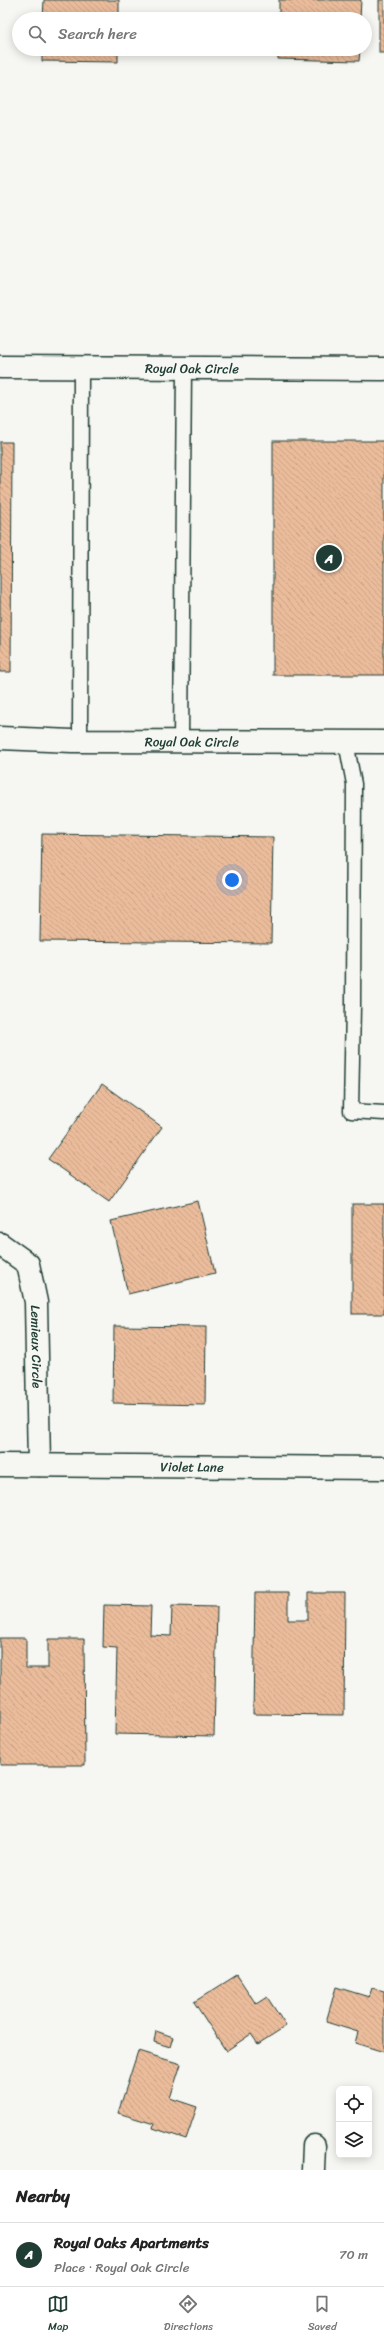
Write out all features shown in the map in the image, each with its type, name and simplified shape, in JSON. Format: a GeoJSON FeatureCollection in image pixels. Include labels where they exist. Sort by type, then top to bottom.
{"type":"FeatureCollection","features":[{"type":"Feature","properties":{"kind":"street","name":"Royal Oak Circle"},"geometry":{"type":"LineString","coordinates":[[0,367],[384,369]]}},
{"type":"Feature","properties":{"kind":"street","name":"Royal Oak Circle"},"geometry":{"type":"LineString","coordinates":[[0,738],[80,741],[384,742]]}},
{"type":"Feature","properties":{"kind":"street","name":"Lemieux Circle"},"geometry":{"type":"LineString","coordinates":[[0,1244],[28,1264],[36,1302],[39,1465]]}},
{"type":"Feature","properties":{"kind":"street","name":"Violet Lane"},"geometry":{"type":"LineString","coordinates":[[0,1465],[384,1468]]}},
{"type":"Feature","properties":{"kind":"street"},"geometry":{"type":"LineString","coordinates":[[313,2170],[314,2146]]}},
{"type":"Feature","properties":{"kind":"lane"},"geometry":{"type":"LineString","coordinates":[[80,741],[81,367]]}},
{"type":"Feature","properties":{"kind":"lane"},"geometry":{"type":"LineString","coordinates":[[181,741],[184,367]]}},
{"type":"Feature","properties":{"kind":"lane"},"geometry":{"type":"LineString","coordinates":[[346,742],[354,784],[351,1111],[384,1113]]}},
{"type":"Feature","properties":{"kind":"building"},"geometry":{"type":"Polygon","coordinates":[[[44,0],[119,0],[119,12],[43,12],[44,0]]]}},
{"type":"Feature","properties":{"kind":"building"},"geometry":{"type":"Polygon","coordinates":[[[279,0],[361,0],[360,12],[279,12],[279,0]]]}},
{"type":"Feature","properties":{"kind":"building"},"geometry":{"type":"Polygon","coordinates":[[[379,0],[384,0],[384,53],[379,53],[379,0]]]}},
{"type":"Feature","properties":{"kind":"building"},"geometry":{"type":"Polygon","coordinates":[[[42,56],[118,56],[118,62],[42,61],[42,56]]]}},
{"type":"Feature","properties":{"kind":"building"},"geometry":{"type":"Polygon","coordinates":[[[278,56],[359,56],[359,61],[278,59],[278,56]]]}},
{"type":"Feature","properties":{"kind":"building"},"geometry":{"type":"Polygon","coordinates":[[[273,441],[384,441],[384,675],[273,675],[273,441]]]}},
{"type":"Feature","properties":{"kind":"building"},"geometry":{"type":"Polygon","coordinates":[[[0,442],[12,442],[11,672],[0,672],[0,442]]]}},
{"type":"Feature","properties":{"kind":"building"},"geometry":{"type":"Polygon","coordinates":[[[42,834],[273,837],[271,943],[40,941],[42,834]]]}},
{"type":"Feature","properties":{"kind":"building"},"geometry":{"type":"Polygon","coordinates":[[[102,1084],[162,1127],[109,1202],[48,1159],[102,1084]]]}},
{"type":"Feature","properties":{"kind":"building"},"geometry":{"type":"Polygon","coordinates":[[[198,1201],[215,1273],[128,1294],[111,1221],[198,1201]]]}},
{"type":"Feature","properties":{"kind":"building"},"geometry":{"type":"Polygon","coordinates":[[[352,1204],[384,1204],[384,1314],[352,1314],[352,1204]]]}},
{"type":"Feature","properties":{"kind":"building"},"geometry":{"type":"Polygon","coordinates":[[[114,1326],[206,1327],[205,1405],[113,1403],[114,1326]]]}},
{"type":"Feature","properties":{"kind":"building"},"geometry":{"type":"Polygon","coordinates":[[[255,1593],[288,1593],[288,1620],[308,1620],[308,1593],[345,1593],[344,1715],[253,1714],[255,1593]]]}},
{"type":"Feature","properties":{"kind":"building"},"geometry":{"type":"Polygon","coordinates":[[[104,1605],[151,1606],[150,1635],[171,1636],[172,1606],[217,1607],[214,1736],[115,1734],[117,1648],[103,1647],[104,1605]]]}},
{"type":"Feature","properties":{"kind":"building"},"geometry":{"type":"Polygon","coordinates":[[[0,1638],[26,1638],[26,1668],[48,1668],[48,1639],[84,1639],[85,1765],[0,1765],[0,1638]]]}},
{"type":"Feature","properties":{"kind":"building"},"geometry":{"type":"Polygon","coordinates":[[[237,1975],[256,2004],[267,1997],[286,2026],[258,2044],[251,2034],[226,2051],[194,2002],[237,1975]]]}},
{"type":"Feature","properties":{"kind":"building"},"geometry":{"type":"Polygon","coordinates":[[[336,1987],[369,1997],[372,1988],[384,1991],[384,2052],[355,2043],[358,2032],[326,2022],[336,1987]]]}},
{"type":"Feature","properties":{"kind":"building"},"geometry":{"type":"Polygon","coordinates":[[[156,2031],[173,2037],[170,2047],[154,2042],[156,2031]]]}},
{"type":"Feature","properties":{"kind":"building"},"geometry":{"type":"Polygon","coordinates":[[[138,2051],[181,2064],[170,2098],[197,2107],[186,2139],[153,2128],[154,2124],[118,2113],[138,2051]]]}},
{"type":"Feature","properties":{"kind":"place","name":"Royal Oaks Apartments"},"geometry":{"type":"Point","coordinates":[329,558]}}]}
